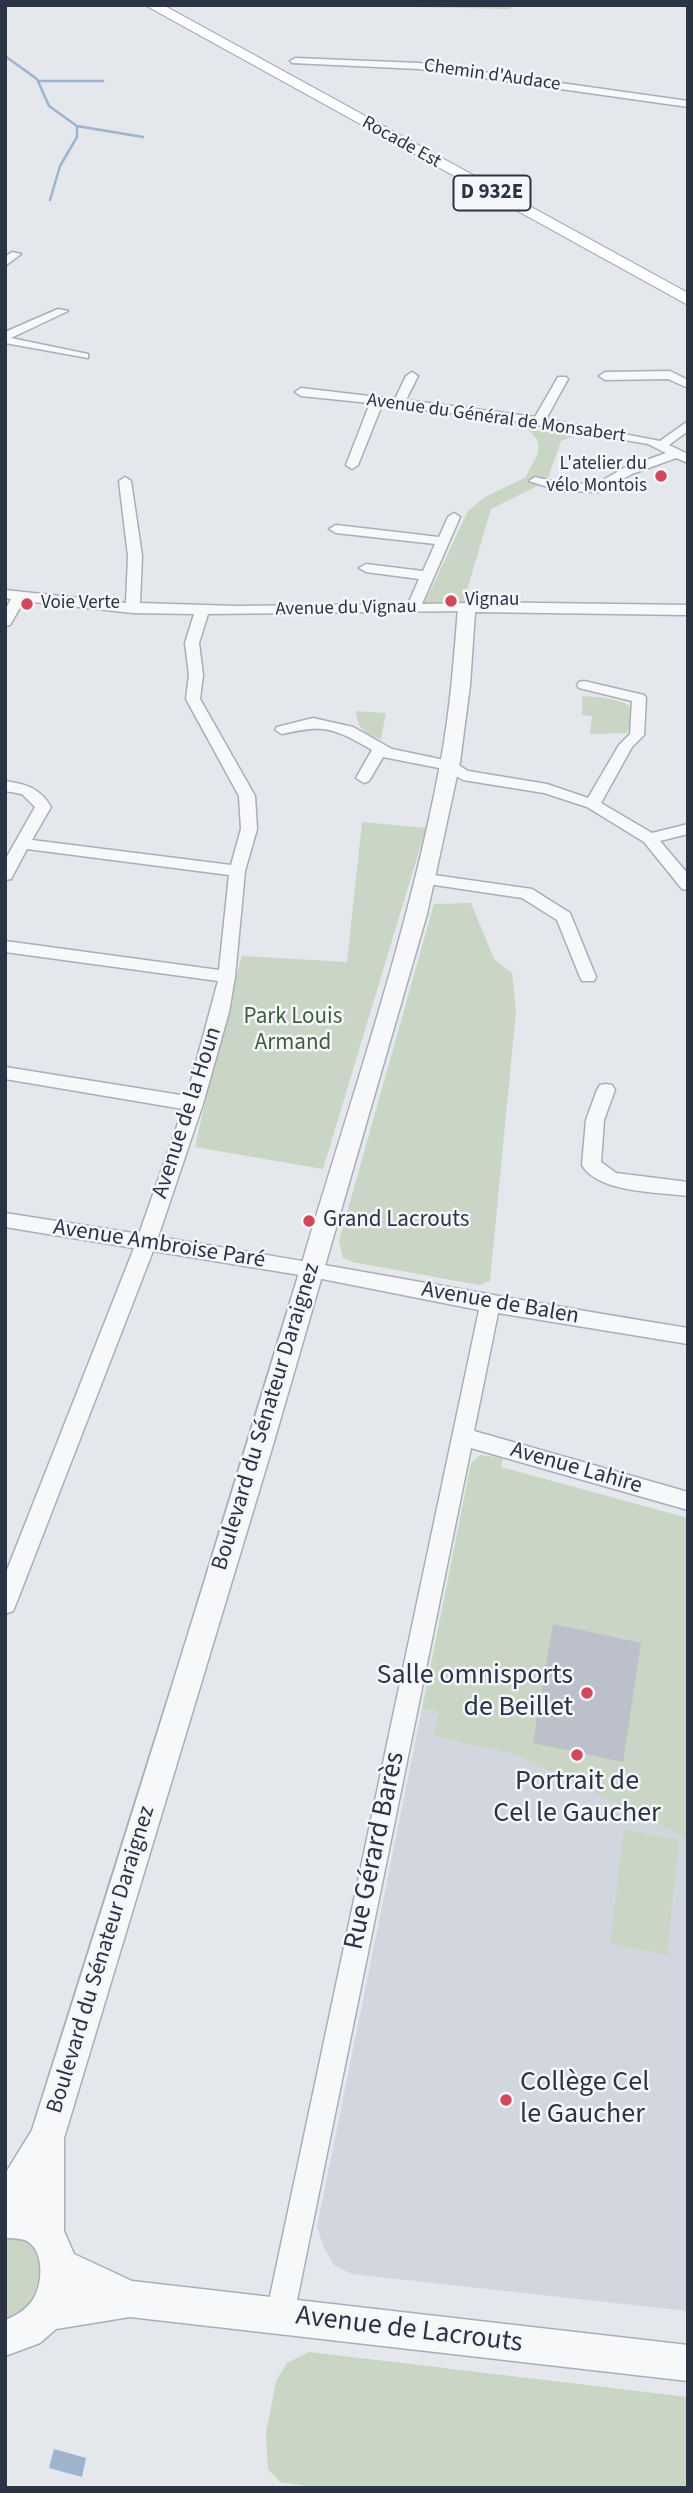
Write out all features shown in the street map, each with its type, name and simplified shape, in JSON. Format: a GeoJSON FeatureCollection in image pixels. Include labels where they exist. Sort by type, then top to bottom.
{"type":"FeatureCollection","features":[{"type":"Feature","properties":{"kind":"main road","name":"Rocade Est"},"geometry":{"type":"LineString","coordinates":[[152,5],[688,300]]}},
{"type":"Feature","properties":{"kind":"street","name":"Chemin d'Audace"},"geometry":{"type":"LineString","coordinates":[[295,61],[419,66],[688,104]]}},
{"type":"Feature","properties":{"kind":"street"},"geometry":{"type":"LineString","coordinates":[[5,263],[16,254]]}},
{"type":"Feature","properties":{"kind":"street"},"geometry":{"type":"LineString","coordinates":[[5,338],[62,311]]}},
{"type":"Feature","properties":{"kind":"street"},"geometry":{"type":"LineString","coordinates":[[5,338],[84,356]]}},
{"type":"Feature","properties":{"kind":"street"},"geometry":{"type":"LineString","coordinates":[[604,376],[670,375],[688,385]]}},
{"type":"Feature","properties":{"kind":"street"},"geometry":{"type":"LineString","coordinates":[[399,403],[412,376]]}},
{"type":"Feature","properties":{"kind":"street"},"geometry":{"type":"LineString","coordinates":[[538,423],[562,379]]}},
{"type":"Feature","properties":{"kind":"street","name":"Avenue du Général de Monsabert"},"geometry":{"type":"LineString","coordinates":[[301,392],[502,415],[662,445],[682,456]]}},
{"type":"Feature","properties":{"kind":"street"},"geometry":{"type":"LineString","coordinates":[[352,465],[377,401]]}},
{"type":"Feature","properties":{"kind":"street"},"geometry":{"type":"LineString","coordinates":[[662,445],[688,425]]}},
{"type":"Feature","properties":{"kind":"street"},"geometry":{"type":"LineString","coordinates":[[535,481],[560,487],[598,488],[628,471],[682,456]]}},
{"type":"Feature","properties":{"kind":"street"},"geometry":{"type":"LineString","coordinates":[[125,481],[135,556],[133,609]]}},
{"type":"Feature","properties":{"kind":"street"},"geometry":{"type":"LineString","coordinates":[[413,608],[454,517]]}},
{"type":"Feature","properties":{"kind":"street"},"geometry":{"type":"LineString","coordinates":[[336,529],[443,541]]}},
{"type":"Feature","properties":{"kind":"street"},"geometry":{"type":"LineString","coordinates":[[366,569],[428,576]]}},
{"type":"Feature","properties":{"kind":"street"},"geometry":{"type":"LineString","coordinates":[[5,622],[12,595]]}},
{"type":"Feature","properties":{"kind":"street","name":"Avenue du Vignau"},"geometry":{"type":"LineString","coordinates":[[12,595],[133,609],[202,612],[467,607],[688,610]]}},
{"type":"Feature","properties":{"kind":"street","name":"Boulevard du Sénateur Daraignez"},"geometry":{"type":"LineString","coordinates":[[5,2207],[47,2137],[312,1269],[427,879],[460,706],[467,607]]}},
{"type":"Feature","properties":{"kind":"street","name":"Avenue de la Houn"},"geometry":{"type":"LineString","coordinates":[[5,1604],[10,1575],[146,1243],[194,1104],[227,977],[237,871],[249,829],[247,796],[193,699],[196,675],[192,643],[202,612]]}},
{"type":"Feature","properties":{"kind":"street"},"geometry":{"type":"LineString","coordinates":[[584,685],[639,698],[637,735],[626,745],[592,804]]}},
{"type":"Feature","properties":{"kind":"street"},"geometry":{"type":"LineString","coordinates":[[282,730],[313,722],[348,730],[387,753],[449,765],[463,775],[547,789],[592,804],[650,839],[688,885]]}},
{"type":"Feature","properties":{"kind":"street"},"geometry":{"type":"LineString","coordinates":[[364,778],[380,749]]}},
{"type":"Feature","properties":{"kind":"street"},"geometry":{"type":"LineString","coordinates":[[5,786],[24,788],[37,795],[43,807],[5,875]]}},
{"type":"Feature","properties":{"kind":"street"},"geometry":{"type":"LineString","coordinates":[[650,839],[688,829]]}},
{"type":"Feature","properties":{"kind":"street"},"geometry":{"type":"LineString","coordinates":[[23,844],[237,871]]}},
{"type":"Feature","properties":{"kind":"street"},"geometry":{"type":"LineString","coordinates":[[427,879],[526,893],[564,916],[588,978]]}},
{"type":"Feature","properties":{"kind":"street"},"geometry":{"type":"LineString","coordinates":[[5,946],[227,977]]}},
{"type":"Feature","properties":{"kind":"street"},"geometry":{"type":"LineString","coordinates":[[5,1073],[194,1104]]}},
{"type":"Feature","properties":{"kind":"street"},"geometry":{"type":"LineString","coordinates":[[606,1090],[595,1120],[590,1165],[611,1179],[688,1188]]}},
{"type":"Feature","properties":{"kind":"street","name":"Avenue Ambroise Paré"},"geometry":{"type":"LineString","coordinates":[[5,1220],[312,1269]]}},
{"type":"Feature","properties":{"kind":"street","name":"Avenue de Balen"},"geometry":{"type":"LineString","coordinates":[[312,1269],[489,1304],[688,1336]]}},
{"type":"Feature","properties":{"kind":"street","name":"Rue Gérard Barès"},"geometry":{"type":"LineString","coordinates":[[280,2315],[489,1304]]}},
{"type":"Feature","properties":{"kind":"street","name":"Avenue Lahire"},"geometry":{"type":"LineString","coordinates":[[463,1437],[688,1501]]}},
{"type":"Feature","properties":{"kind":"street","name":"Boulevard du Sénateur Daraignez"},"geometry":{"type":"LineString","coordinates":[[46,2312],[54,2298],[47,2137]]}},
{"type":"Feature","properties":{"kind":"street","name":"Avenue de Lacrouts"},"geometry":{"type":"LineString","coordinates":[[5,2220],[15,2219],[32,2224],[53,2250],[130,2299]]}},
{"type":"Feature","properties":{"kind":"street","name":"Avenue de Lacrouts"},"geometry":{"type":"LineString","coordinates":[[46,2312],[130,2299],[688,2363]]}},
{"type":"Feature","properties":{"kind":"street"},"geometry":{"type":"LineString","coordinates":[[8,2342],[31,2327],[46,2312]]}},
{"type":"Feature","properties":{"kind":"shaded area","name":"Collège Cel le Gaucher"},"geometry":{"type":"Polygon","coordinates":[[[422,1709],[439,1712],[433,1736],[516,1755],[688,1839],[688,2311],[351,2274],[334,2265],[324,2248],[317,2227],[422,1709]]]}},
{"type":"Feature","properties":{"kind":"green space"},"geometry":{"type":"Polygon","coordinates":[[[313,5],[512,5],[510,9],[313,5]]]}},
{"type":"Feature","properties":{"kind":"green space"},"geometry":{"type":"Polygon","coordinates":[[[525,428],[574,436],[561,441],[547,481],[491,509],[467,590],[470,597],[480,601],[424,604],[468,511],[485,497],[526,477],[538,451],[538,445],[537,440],[525,428]]]}},
{"type":"Feature","properties":{"kind":"green space"},"geometry":{"type":"Polygon","coordinates":[[[582,696],[624,703],[632,707],[637,714],[635,722],[626,733],[590,734],[592,716],[582,715],[582,696]]]}},
{"type":"Feature","properties":{"kind":"green space"},"geometry":{"type":"Polygon","coordinates":[[[356,711],[386,713],[381,739],[363,730],[356,711]]]}},
{"type":"Feature","properties":{"kind":"green space","name":"Park Louis Armand"},"geometry":{"type":"Polygon","coordinates":[[[362,822],[426,828],[323,1169],[195,1147],[222,1027],[242,956],[347,962],[362,822]]]}},
{"type":"Feature","properties":{"kind":"green space"},"geometry":{"type":"Polygon","coordinates":[[[471,903],[494,959],[512,973],[516,1011],[490,1281],[479,1285],[352,1262],[343,1258],[339,1241],[434,904],[471,903]]]}},
{"type":"Feature","properties":{"kind":"green space"},"geometry":{"type":"Polygon","coordinates":[[[480,1455],[503,1458],[501,1467],[688,1518],[688,1839],[516,1755],[433,1736],[439,1712],[422,1709],[471,1463],[480,1455]]]}},
{"type":"Feature","properties":{"kind":"green space"},"geometry":{"type":"Polygon","coordinates":[[[624,1829],[679,1840],[667,1955],[610,1943],[624,1829]]]}},
{"type":"Feature","properties":{"kind":"green space"},"geometry":{"type":"Polygon","coordinates":[[[5,2237],[22,2238],[36,2250],[40,2259],[41,2280],[30,2306],[5,2319],[5,2237]]]}},
{"type":"Feature","properties":{"kind":"green space"},"geometry":{"type":"Polygon","coordinates":[[[309,2352],[688,2397],[688,2488],[322,2488],[280,2482],[268,2469],[266,2433],[276,2381],[287,2363],[309,2352]]]}},
{"type":"Feature","properties":{"kind":"water"},"geometry":{"type":"Polygon","coordinates":[[[54,2449],[86,2458],[82,2477],[49,2468],[54,2449]]]}},
{"type":"Feature","properties":{"kind":"building","name":"Salle omnisports de Beillet"},"geometry":{"type":"Polygon","coordinates":[[[553,1624],[641,1643],[623,1762],[533,1743],[553,1624]]]}},
{"type":"Feature","properties":{"kind":"waterway"},"geometry":{"type":"LineString","coordinates":[[5,56],[37,79],[49,106],[77,126]]}},
{"type":"Feature","properties":{"kind":"waterway"},"geometry":{"type":"LineString","coordinates":[[38,81],[103,81]]}},
{"type":"Feature","properties":{"kind":"waterway"},"geometry":{"type":"LineString","coordinates":[[50,200],[60,166],[77,137],[77,126]]}},
{"type":"Feature","properties":{"kind":"waterway"},"geometry":{"type":"LineString","coordinates":[[77,126],[143,137]]}},
{"type":"Feature","properties":{"kind":"place","name":"L'atelier du vélo Montois"},"geometry":{"type":"Point","coordinates":[661,476]}},
{"type":"Feature","properties":{"kind":"place","name":"Vignau"},"geometry":{"type":"Point","coordinates":[451,601]}},
{"type":"Feature","properties":{"kind":"place","name":"Voie Verte"},"geometry":{"type":"Point","coordinates":[27,604]}},
{"type":"Feature","properties":{"kind":"place","name":"Grand Lacrouts"},"geometry":{"type":"Point","coordinates":[309,1221]}},
{"type":"Feature","properties":{"kind":"place","name":"Salle omnisports de Beillet"},"geometry":{"type":"Point","coordinates":[587,1693]}},
{"type":"Feature","properties":{"kind":"place","name":"Portrait de Cel le Gaucher"},"geometry":{"type":"Point","coordinates":[577,1755]}},
{"type":"Feature","properties":{"kind":"place","name":"Collège Cel le Gaucher"},"geometry":{"type":"Point","coordinates":[506,2100]}}]}
